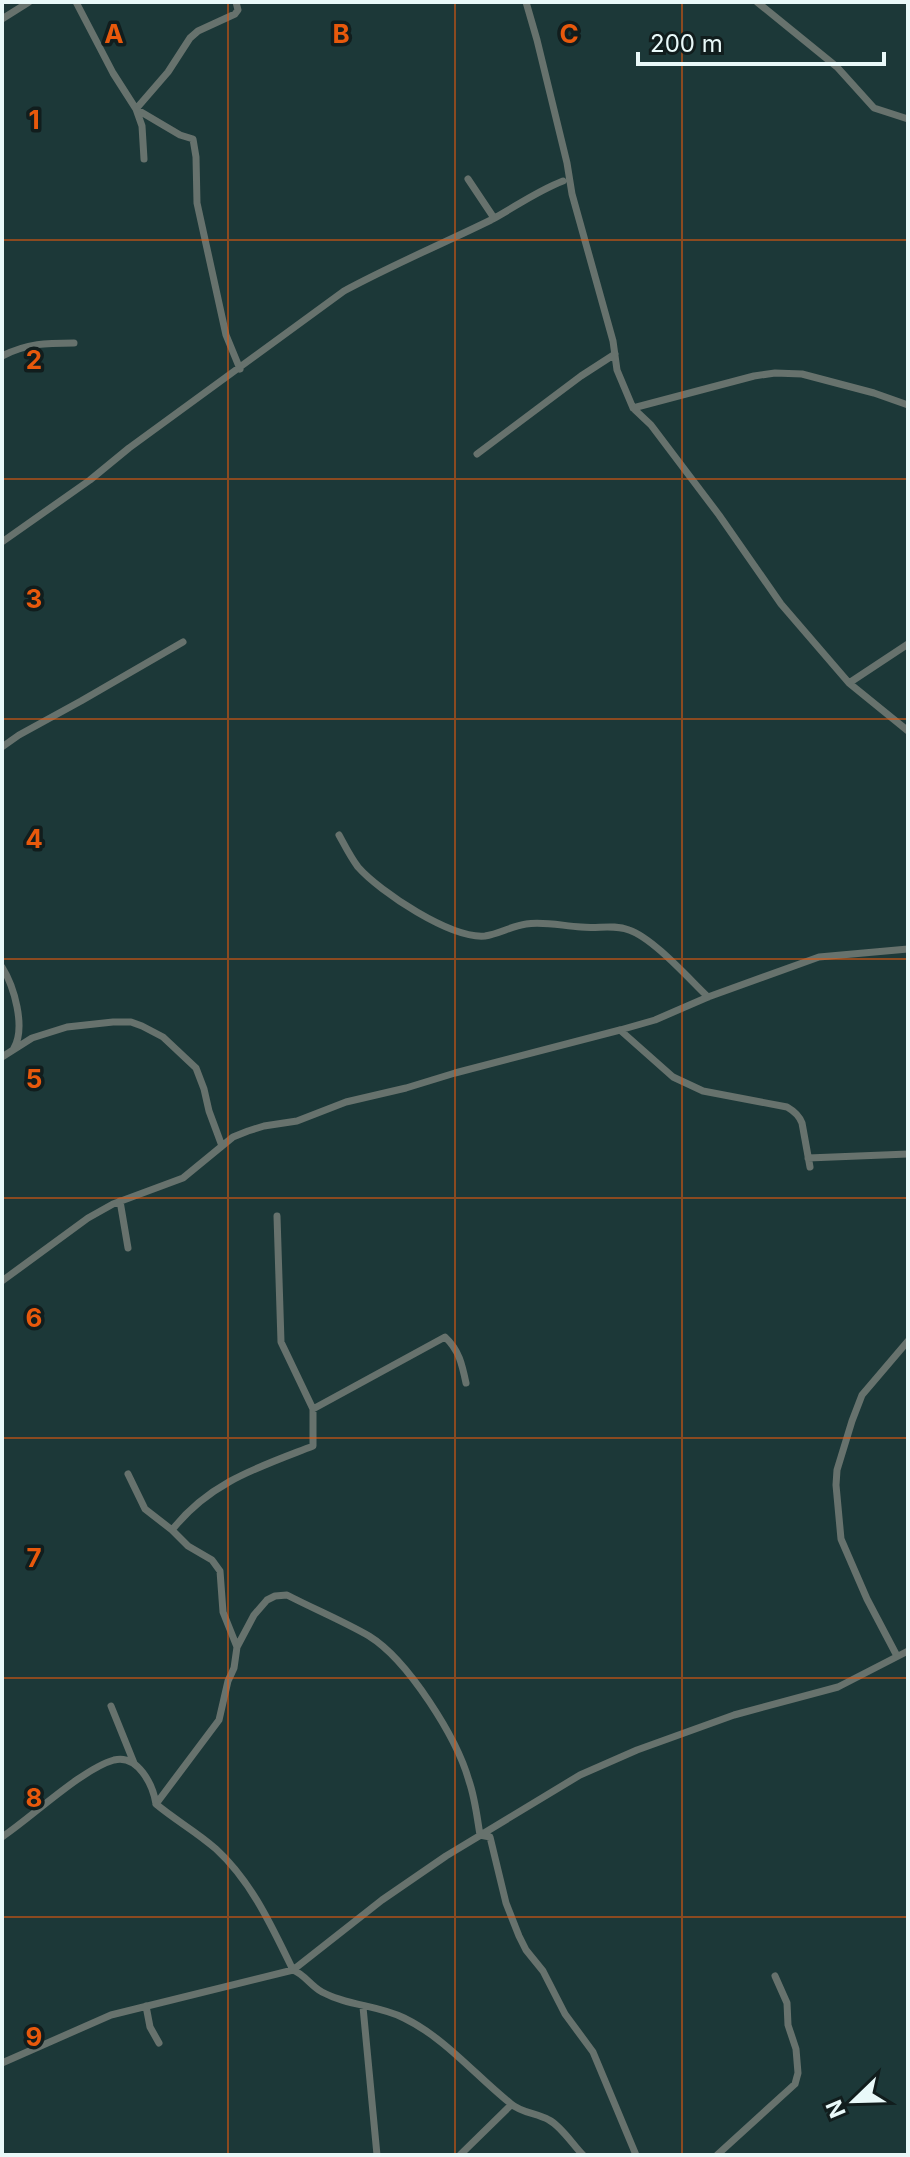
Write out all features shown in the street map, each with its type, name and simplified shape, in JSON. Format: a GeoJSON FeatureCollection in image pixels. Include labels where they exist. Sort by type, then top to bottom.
{"type":"FeatureCollection","features":[{"type":"Feature","properties":{"kind":"street"},"geometry":{"type":"LineString","coordinates":[[2,19],[29,2]]}},
{"type":"Feature","properties":{"kind":"street"},"geometry":{"type":"LineString","coordinates":[[76,2],[113,73],[136,109],[142,126],[144,159]]}},
{"type":"Feature","properties":{"kind":"street"},"geometry":{"type":"LineString","coordinates":[[136,109],[168,72],[190,38],[198,31],[235,14],[238,10],[236,2]]}},
{"type":"Feature","properties":{"kind":"street"},"geometry":{"type":"LineString","coordinates":[[526,2],[617,370],[633,408],[651,425],[719,515],[781,604],[849,683],[908,731]]}},
{"type":"Feature","properties":{"kind":"street"},"geometry":{"type":"LineString","coordinates":[[757,2],[837,67],[874,108],[908,119]]}},
{"type":"Feature","properties":{"kind":"street"},"geometry":{"type":"LineString","coordinates":[[136,109],[180,135],[193,139],[197,203],[226,335],[240,369]]}},
{"type":"Feature","properties":{"kind":"street"},"geometry":{"type":"LineString","coordinates":[[567,163],[563,181],[572,194]]}},
{"type":"Feature","properties":{"kind":"street"},"geometry":{"type":"LineString","coordinates":[[468,179],[494,218]]}},
{"type":"Feature","properties":{"kind":"street"},"geometry":{"type":"LineString","coordinates":[[2,542],[344,291],[563,181]]}},
{"type":"Feature","properties":{"kind":"street"},"geometry":{"type":"LineString","coordinates":[[2,356],[28,345],[74,343]]}},
{"type":"Feature","properties":{"kind":"street"},"geometry":{"type":"LineString","coordinates":[[477,454],[615,354]]}},
{"type":"Feature","properties":{"kind":"street"},"geometry":{"type":"LineString","coordinates":[[633,408],[775,373],[802,374],[908,405]]}},
{"type":"Feature","properties":{"kind":"street"},"geometry":{"type":"LineString","coordinates":[[2,747],[183,642]]}},
{"type":"Feature","properties":{"kind":"street"},"geometry":{"type":"LineString","coordinates":[[849,683],[908,644]]}},
{"type":"Feature","properties":{"kind":"street"},"geometry":{"type":"LineString","coordinates":[[339,835],[357,865],[370,877],[404,904],[440,924],[481,936],[527,923],[585,928],[618,926],[634,931],[708,997]]}},
{"type":"Feature","properties":{"kind":"street"},"geometry":{"type":"LineString","coordinates":[[2,1281],[88,1218],[120,1201],[183,1178],[233,1137],[248,1131],[297,1121],[346,1102],[655,1020],[708,997],[819,957],[908,949]]}},
{"type":"Feature","properties":{"kind":"street"},"geometry":{"type":"LineString","coordinates":[[2,967],[15,999],[20,1029],[13,1050]]}},
{"type":"Feature","properties":{"kind":"street"},"geometry":{"type":"LineString","coordinates":[[19,1039],[67,1027],[113,1022],[131,1022],[163,1037],[196,1068],[222,1146]]}},
{"type":"Feature","properties":{"kind":"street"},"geometry":{"type":"LineString","coordinates":[[620,1030],[673,1077],[703,1091],[787,1107],[794,1111],[802,1123],[810,1167]]}},
{"type":"Feature","properties":{"kind":"street"},"geometry":{"type":"LineString","coordinates":[[2,1057],[32,1038]]}},
{"type":"Feature","properties":{"kind":"street"},"geometry":{"type":"LineString","coordinates":[[808,1158],[908,1154]]}},
{"type":"Feature","properties":{"kind":"street"},"geometry":{"type":"LineString","coordinates":[[120,1201],[128,1248]]}},
{"type":"Feature","properties":{"kind":"street"},"geometry":{"type":"LineString","coordinates":[[172,1530],[183,1515],[219,1487],[238,1476],[313,1446],[313,1409],[281,1342],[277,1216]]}},
{"type":"Feature","properties":{"kind":"street"},"geometry":{"type":"LineString","coordinates":[[313,1409],[445,1337],[455,1346],[466,1383]]}},
{"type":"Feature","properties":{"kind":"street"},"geometry":{"type":"LineString","coordinates":[[897,1656],[844,1547],[836,1485],[843,1449],[862,1395],[908,1341]]}},
{"type":"Feature","properties":{"kind":"street"},"geometry":{"type":"LineString","coordinates":[[128,1474],[145,1509],[188,1546],[212,1560],[220,1571],[223,1612],[237,1647]]}},
{"type":"Feature","properties":{"kind":"street"},"geometry":{"type":"LineString","coordinates":[[156,1804],[219,1720],[237,1647],[254,1615],[267,1600],[287,1595],[371,1637],[400,1664],[452,1739],[469,1780],[480,1835]]}},
{"type":"Feature","properties":{"kind":"street"},"geometry":{"type":"LineString","coordinates":[[2,2063],[111,2015],[293,1970],[382,1900],[446,1856],[580,1775],[734,1715],[838,1687],[908,1651]]}},
{"type":"Feature","properties":{"kind":"street"},"geometry":{"type":"LineString","coordinates":[[111,1706],[134,1763],[154,1792],[156,1804],[208,1843],[236,1872],[265,1911],[293,1970],[300,1972],[323,1993],[406,2019],[461,2059],[511,2105],[553,2121],[583,2155]]}},
{"type":"Feature","properties":{"kind":"street"},"geometry":{"type":"LineString","coordinates":[[2,1837],[76,1781],[103,1765],[125,1759],[134,1763]]}},
{"type":"Feature","properties":{"kind":"street"},"geometry":{"type":"LineString","coordinates":[[480,1835],[490,1837],[506,1903],[519,1936],[550,1983],[565,2014],[593,2052],[636,2155]]}},
{"type":"Feature","properties":{"kind":"street"},"geometry":{"type":"LineString","coordinates":[[717,2155],[795,2084],[798,2073],[796,2049],[788,2025],[787,2003],[775,1976]]}},
{"type":"Feature","properties":{"kind":"street"},"geometry":{"type":"LineString","coordinates":[[146,2006],[150,2027],[159,2043]]}},
{"type":"Feature","properties":{"kind":"street"},"geometry":{"type":"LineString","coordinates":[[363,2007],[377,2155]]}},
{"type":"Feature","properties":{"kind":"street"},"geometry":{"type":"LineString","coordinates":[[461,2155],[511,2105]]}}]}
